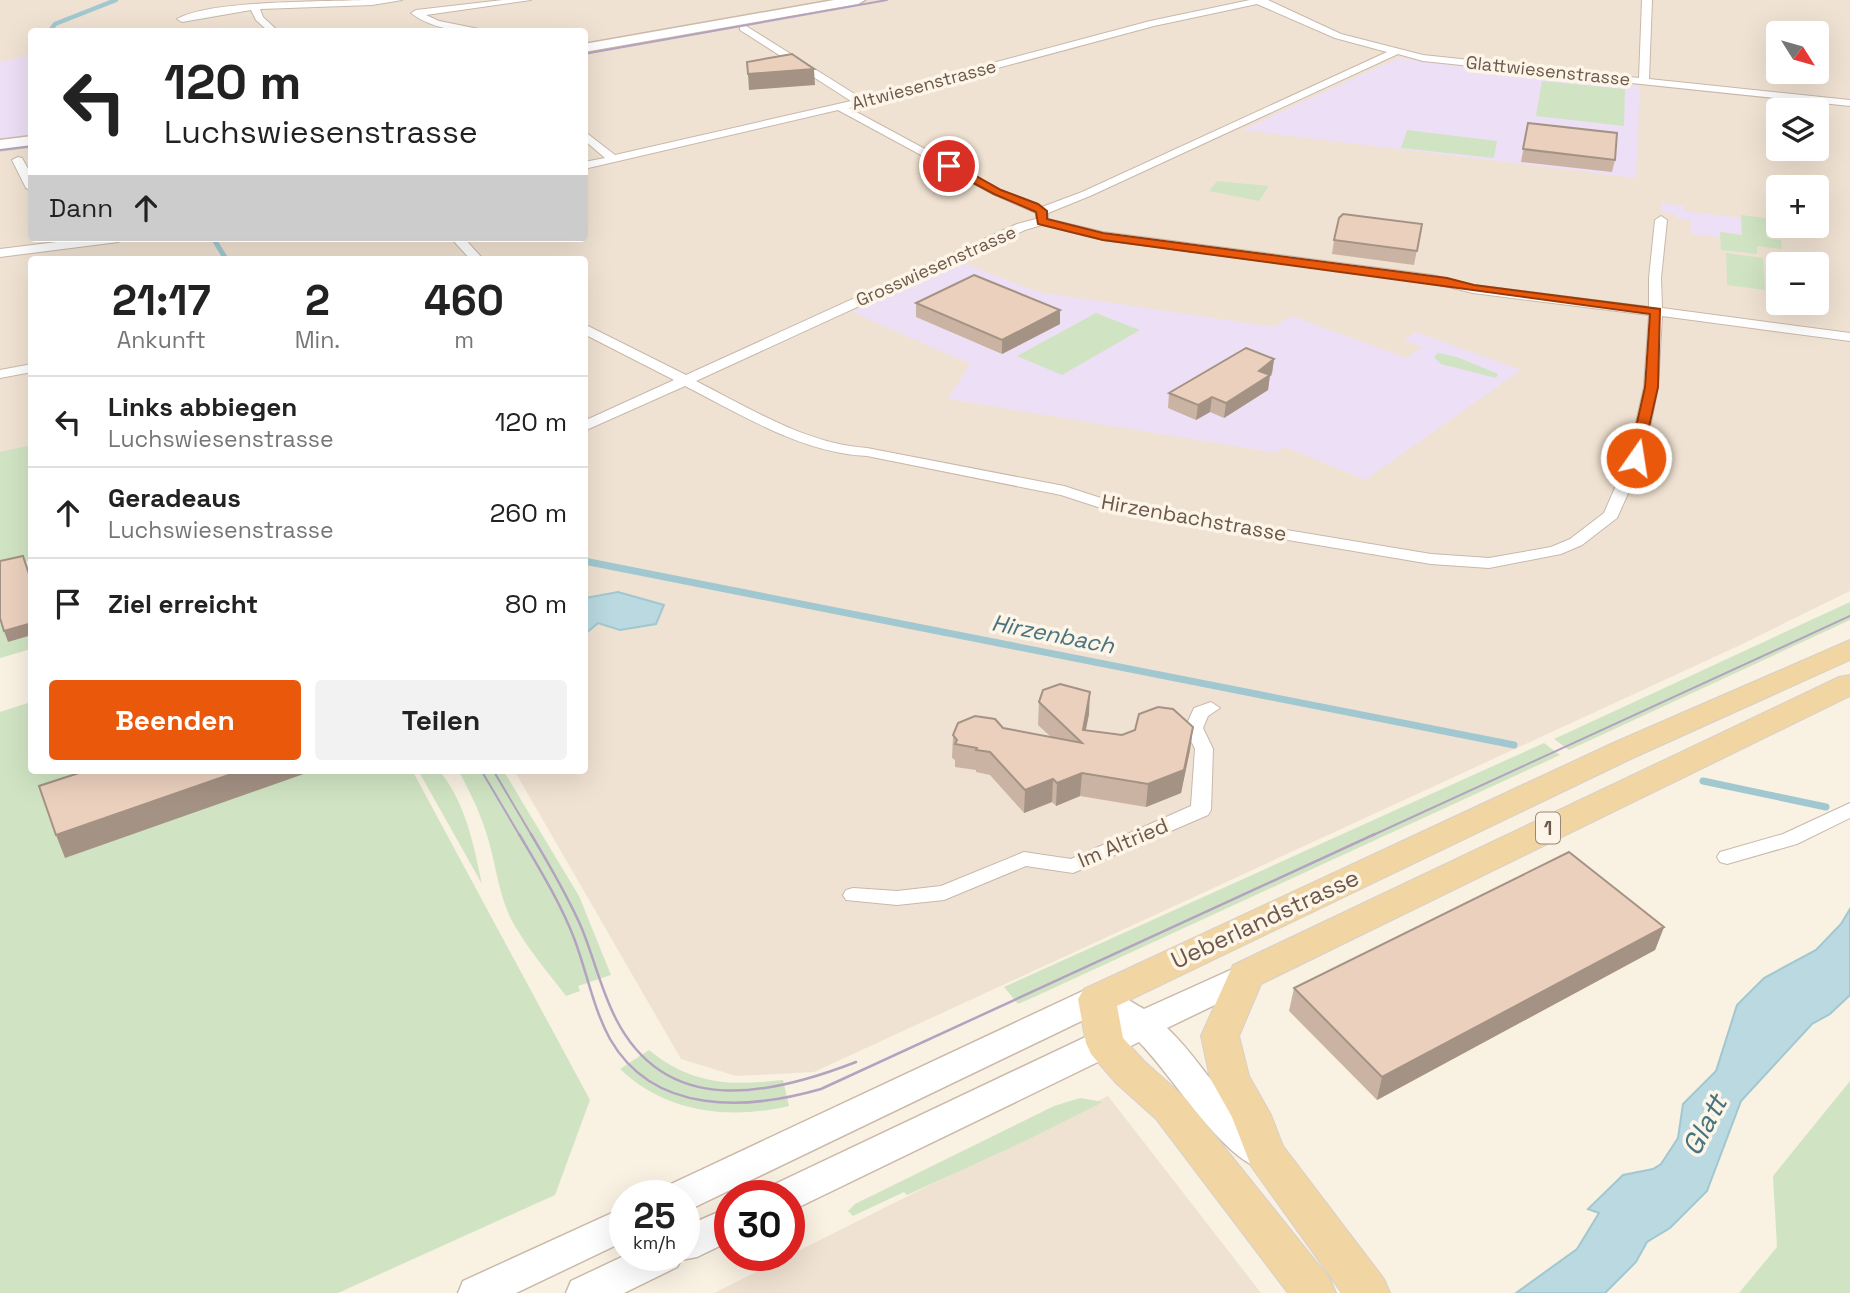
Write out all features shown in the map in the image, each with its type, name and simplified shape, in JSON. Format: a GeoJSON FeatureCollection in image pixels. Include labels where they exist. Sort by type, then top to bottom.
{"type":"FeatureCollection","features":[{"type":"Feature","properties":{"kind":"main road"},"geometry":{"type":"LineString","coordinates":[[588,47],[858,0]]}},
{"type":"Feature","properties":{"kind":"main road"},"geometry":{"type":"LineString","coordinates":[[0,145],[28,142]]}},
{"type":"Feature","properties":{"kind":"main road","name":"Ueberlandstrasse"},"geometry":{"type":"LineString","coordinates":[[700,1187],[1611,756],[1850,649]]}},
{"type":"Feature","properties":{"kind":"main road","name":"Ueberlandstrasse"},"geometry":{"type":"LineString","coordinates":[[805,1187],[1850,684]]}},
{"type":"Feature","properties":{"kind":"main road"},"geometry":{"type":"LineString","coordinates":[[1246,975],[1220,1036],[1230,1078],[1251,1115],[1265,1154]]}},
{"type":"Feature","properties":{"kind":"main road"},"geometry":{"type":"LineString","coordinates":[[1097,999],[1142,1024],[1170,1051],[1227,1125],[1265,1154],[1363,1286]]}},
{"type":"Feature","properties":{"kind":"main road"},"geometry":{"type":"LineString","coordinates":[[1097,999],[1105,1043],[1130,1072],[1170,1108],[1314,1293]]}},
{"type":"Feature","properties":{"kind":"main road"},"geometry":{"type":"LineString","coordinates":[[477,1293],[609,1231]]}},
{"type":"Feature","properties":{"kind":"main road"},"geometry":{"type":"LineString","coordinates":[[585,1293],[631,1271]]}},
{"type":"Feature","properties":{"kind":"street"},"geometry":{"type":"LineString","coordinates":[[181,19],[206,12],[254,7],[397,0],[429,21],[460,28]]}},
{"type":"Feature","properties":{"kind":"street"},"geometry":{"type":"LineString","coordinates":[[416,13],[526,0]]}},
{"type":"Feature","properties":{"kind":"street","name":"Glattwiesenstrasse"},"geometry":{"type":"LineString","coordinates":[[1259,0],[1338,36],[1395,52],[1443,60],[1850,103]]}},
{"type":"Feature","properties":{"kind":"street","name":"Altwiesenstrasse"},"geometry":{"type":"LineString","coordinates":[[588,165],[840,107],[1131,29],[1259,0]]}},
{"type":"Feature","properties":{"kind":"street"},"geometry":{"type":"LineString","coordinates":[[1644,81],[1647,0]]}},
{"type":"Feature","properties":{"kind":"street"},"geometry":{"type":"LineString","coordinates":[[254,7],[259,18],[270,28]]}},
{"type":"Feature","properties":{"kind":"street"},"geometry":{"type":"LineString","coordinates":[[743,27],[860,102]]}},
{"type":"Feature","properties":{"kind":"street","name":"Grosswiesenstrasse"},"geometry":{"type":"LineString","coordinates":[[588,425],[1395,52]]}},
{"type":"Feature","properties":{"kind":"street"},"geometry":{"type":"LineString","coordinates":[[840,107],[997,192],[1103,236],[1447,282],[1473,289],[1627,310],[1656,311],[1850,337]]}},
{"type":"Feature","properties":{"kind":"street"},"geometry":{"type":"LineString","coordinates":[[588,137],[613,159]]}},
{"type":"Feature","properties":{"kind":"street"},"geometry":{"type":"LineString","coordinates":[[18,160],[28,180]]}},
{"type":"Feature","properties":{"kind":"street","name":"Hirzenbachstrasse"},"geometry":{"type":"LineString","coordinates":[[588,330],[771,425],[848,451],[867,452],[1064,491],[1104,503],[1181,517],[1431,559],[1489,563],[1536,555],[1576,542],[1611,515],[1636,458],[1651,387],[1656,311],[1655,278],[1661,220]]}},
{"type":"Feature","properties":{"kind":"street"},"geometry":{"type":"LineString","coordinates":[[0,253],[49,242]]}},
{"type":"Feature","properties":{"kind":"street"},"geometry":{"type":"LineString","coordinates":[[461,242],[474,256]]}},
{"type":"Feature","properties":{"kind":"street"},"geometry":{"type":"LineString","coordinates":[[0,374],[28,369]]}},
{"type":"Feature","properties":{"kind":"street","name":"Im Altried"},"geometry":{"type":"LineString","coordinates":[[853,895],[897,898],[944,893],[1024,859],[1073,866],[1201,810],[1204,748],[1194,728],[1200,712],[1211,708]]}},
{"type":"Feature","properties":{"kind":"street"},"geometry":{"type":"LineString","coordinates":[[1727,857],[1790,841],[1850,810]]}},
{"type":"Feature","properties":{"kind":"shaded area"},"geometry":{"type":"Polygon","coordinates":[[[0,0],[1850,0],[1850,591],[1736,647],[814,1072],[736,1076],[681,1059],[516,774],[588,774],[588,256],[28,256],[28,451],[0,458],[0,0]]]}},
{"type":"Feature","properties":{"kind":"shaded area"},"geometry":{"type":"Polygon","coordinates":[[[28,56],[28,136],[0,141],[0,62],[28,56]]]}},
{"type":"Feature","properties":{"kind":"shaded area"},"geometry":{"type":"Polygon","coordinates":[[[1398,58],[1637,85],[1640,88],[1636,178],[1242,130],[1398,58]]]}},
{"type":"Feature","properties":{"kind":"shaded area"},"geometry":{"type":"Polygon","coordinates":[[[1662,203],[1684,206],[1685,211],[1741,218],[1742,235],[1721,232],[1720,237],[1691,234],[1690,220],[1662,212],[1662,203]]]}},
{"type":"Feature","properties":{"kind":"shaded area"},"geometry":{"type":"Polygon","coordinates":[[[961,262],[1038,292],[1273,327],[1292,316],[1406,358],[1423,347],[1404,340],[1416,332],[1521,370],[1365,480],[1285,447],[1276,453],[948,399],[970,364],[852,312],[961,262]]]}},
{"type":"Feature","properties":{"kind":"shaded area"},"geometry":{"type":"Polygon","coordinates":[[[1108,1096],[1261,1293],[714,1293],[758,1271],[805,1271],[805,1248],[1108,1096]]]}},
{"type":"Feature","properties":{"kind":"green space"},"geometry":{"type":"Polygon","coordinates":[[[1542,81],[1625,89],[1624,126],[1536,116],[1542,81]]]}},
{"type":"Feature","properties":{"kind":"green space"},"geometry":{"type":"Polygon","coordinates":[[[1407,130],[1497,141],[1494,158],[1401,148],[1407,130]]]}},
{"type":"Feature","properties":{"kind":"green space"},"geometry":{"type":"Polygon","coordinates":[[[1217,181],[1269,186],[1259,201],[1209,191],[1217,181]]]}},
{"type":"Feature","properties":{"kind":"green space"},"geometry":{"type":"Polygon","coordinates":[[[1741,215],[1766,218],[1766,238],[1781,240],[1782,249],[1757,246],[1757,254],[1721,250],[1720,232],[1742,235],[1741,215]]]}},
{"type":"Feature","properties":{"kind":"green space"},"geometry":{"type":"Polygon","coordinates":[[[1726,253],[1763,258],[1765,290],[1727,285],[1726,253]]]}},
{"type":"Feature","properties":{"kind":"green space"},"geometry":{"type":"Polygon","coordinates":[[[1096,313],[1140,330],[1062,375],[1017,356],[1096,313]]]}},
{"type":"Feature","properties":{"kind":"green space"},"geometry":{"type":"Polygon","coordinates":[[[1438,353],[1457,357],[1498,374],[1496,378],[1441,364],[1434,357],[1438,353]]]}},
{"type":"Feature","properties":{"kind":"green space"},"geometry":{"type":"Polygon","coordinates":[[[28,446],[28,561],[0,569],[0,452],[28,446]]]}},
{"type":"Feature","properties":{"kind":"green space"},"geometry":{"type":"Polygon","coordinates":[[[1850,602],[1850,620],[1569,750],[1554,739],[1850,602]]]}},
{"type":"Feature","properties":{"kind":"green space"},"geometry":{"type":"Polygon","coordinates":[[[0,619],[8,642],[28,636],[28,650],[0,658],[0,619]]]}},
{"type":"Feature","properties":{"kind":"green space"},"geometry":{"type":"Polygon","coordinates":[[[28,703],[28,774],[414,774],[590,1100],[555,1195],[338,1293],[0,1293],[0,712],[28,703]]]}},
{"type":"Feature","properties":{"kind":"green space"},"geometry":{"type":"Polygon","coordinates":[[[1544,743],[1560,755],[1034,997],[1018,1004],[1004,987],[1544,743]]]}},
{"type":"Feature","properties":{"kind":"green space"},"geometry":{"type":"Polygon","coordinates":[[[420,774],[442,774],[456,796],[472,838],[482,884],[420,774]]]}},
{"type":"Feature","properties":{"kind":"green space"},"geometry":{"type":"Polygon","coordinates":[[[460,774],[505,774],[579,896],[611,975],[578,986],[580,991],[566,996],[536,958],[510,917],[473,798],[460,774]]]}},
{"type":"Feature","properties":{"kind":"green space"},"geometry":{"type":"Polygon","coordinates":[[[649,1050],[681,1070],[712,1080],[746,1083],[783,1080],[789,1106],[721,1112],[678,1104],[638,1084],[620,1069],[649,1050]]]}},
{"type":"Feature","properties":{"kind":"green space"},"geometry":{"type":"Polygon","coordinates":[[[1850,1081],[1850,1293],[1739,1293],[1777,1247],[1773,1176],[1850,1081]]]}},
{"type":"Feature","properties":{"kind":"green space"},"geometry":{"type":"Polygon","coordinates":[[[1080,1098],[1103,1102],[907,1195],[904,1192],[853,1216],[848,1211],[855,1204],[1054,1106],[1080,1098]]]}},
{"type":"Feature","properties":{"kind":"water"},"geometry":{"type":"Polygon","coordinates":[[[618,592],[664,605],[656,624],[620,630],[598,623],[588,631],[588,597],[618,592]]]}},
{"type":"Feature","properties":{"kind":"water","name":"Glatt"},"geometry":{"type":"Polygon","coordinates":[[[1850,909],[1850,995],[1830,1014],[1812,1024],[1741,1101],[1707,1191],[1670,1228],[1647,1242],[1636,1262],[1605,1293],[1516,1293],[1577,1249],[1599,1213],[1588,1209],[1623,1175],[1653,1169],[1661,1164],[1678,1138],[1683,1104],[1716,1071],[1737,1005],[1764,978],[1816,950],[1841,924],[1850,909]]]}},
{"type":"Feature","properties":{"kind":"building"},"geometry":{"type":"Polygon","coordinates":[[[792,54],[814,69],[748,74],[747,62],[792,54]]]}},
{"type":"Feature","properties":{"kind":"building"},"geometry":{"type":"Polygon","coordinates":[[[1528,123],[1617,133],[1615,160],[1523,149],[1528,123]]]}},
{"type":"Feature","properties":{"kind":"building"},"geometry":{"type":"Polygon","coordinates":[[[1343,214],[1422,224],[1417,251],[1334,240],[1339,218],[1343,214]]]}},
{"type":"Feature","properties":{"kind":"building"},"geometry":{"type":"Polygon","coordinates":[[[974,275],[1060,310],[1002,340],[916,303],[974,275]]]}},
{"type":"Feature","properties":{"kind":"building"},"geometry":{"type":"Polygon","coordinates":[[[1246,348],[1274,359],[1259,371],[1270,375],[1226,403],[1212,397],[1198,405],[1169,393],[1246,348]]]}},
{"type":"Feature","properties":{"kind":"building"},"geometry":{"type":"Polygon","coordinates":[[[23,556],[28,571],[28,624],[4,631],[0,618],[0,561],[23,556]]]}},
{"type":"Feature","properties":{"kind":"building"},"geometry":{"type":"Polygon","coordinates":[[[1060,684],[1090,692],[1083,730],[1122,735],[1135,730],[1139,714],[1158,707],[1173,709],[1193,727],[1184,770],[1148,784],[1082,773],[1057,783],[1053,779],[1025,790],[990,752],[955,744],[957,740],[953,735],[958,723],[975,716],[995,719],[1003,728],[1082,743],[1039,702],[1043,690],[1060,684]]]}},
{"type":"Feature","properties":{"kind":"building"},"geometry":{"type":"Polygon","coordinates":[[[76,774],[231,774],[56,835],[39,786],[76,774]]]}},
{"type":"Feature","properties":{"kind":"building"},"geometry":{"type":"Polygon","coordinates":[[[1569,852],[1664,927],[1382,1077],[1294,988],[1569,852]]]}},
{"type":"Feature","properties":{"kind":"waterway"},"geometry":{"type":"LineString","coordinates":[[52,28],[55,24],[116,0]]}},
{"type":"Feature","properties":{"kind":"waterway","name":"Hirzenbach"},"geometry":{"type":"LineString","coordinates":[[215,242],[224,256]]}},
{"type":"Feature","properties":{"kind":"waterway","name":"Hirzenbach"},"geometry":{"type":"LineString","coordinates":[[588,562],[1514,745]]}},
{"type":"Feature","properties":{"kind":"waterway","name":"Hirzenbach"},"geometry":{"type":"LineString","coordinates":[[1703,781],[1826,807]]}},
{"type":"Feature","properties":{"kind":"tram line"},"geometry":{"type":"LineString","coordinates":[[588,53],[887,0]]}},
{"type":"Feature","properties":{"kind":"tram line"},"geometry":{"type":"LineString","coordinates":[[0,150],[28,146]]}},
{"type":"Feature","properties":{"kind":"tram line"},"geometry":{"type":"LineString","coordinates":[[1371,836],[1850,616]]}},
{"type":"Feature","properties":{"kind":"tram line"},"geometry":{"type":"LineString","coordinates":[[483,774],[520,836]]}},
{"type":"Feature","properties":{"kind":"tram line"},"geometry":{"type":"LineString","coordinates":[[495,774],[532,836]]}},
{"type":"Feature","properties":{"kind":"tram line"},"geometry":{"type":"LineString","coordinates":[[519,834],[549,885],[568,925],[604,1027],[629,1064],[651,1082],[677,1094],[705,1101],[734,1103],[763,1101],[821,1089],[1375,834]]}},
{"type":"Feature","properties":{"kind":"tram line"},"geometry":{"type":"LineString","coordinates":[[531,834],[577,917],[616,1019],[637,1051],[663,1073],[692,1085],[723,1090],[756,1089],[790,1083],[856,1062]]}},
{"type":"Feature","properties":{"kind":"route"},"geometry":{"type":"LineString","coordinates":[[949,166],[997,192],[1034,206],[1042,211],[1042,221],[1103,236],[1447,282],[1473,289],[1627,310],[1656,311],[1651,387],[1636,458]]}}]}
